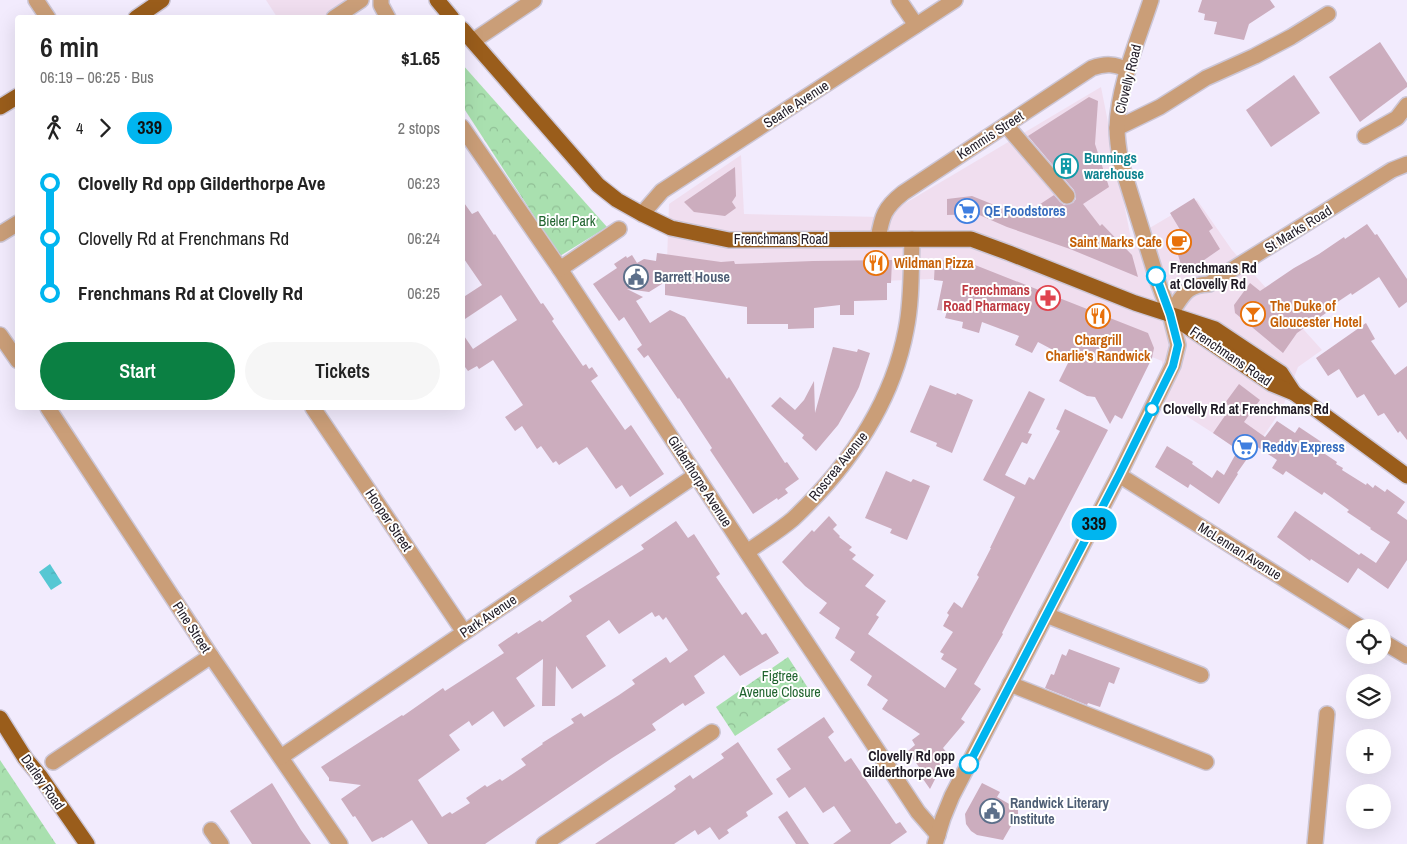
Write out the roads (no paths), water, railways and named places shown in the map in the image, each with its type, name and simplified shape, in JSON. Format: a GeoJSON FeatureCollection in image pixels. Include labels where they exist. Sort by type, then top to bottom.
{"type":"FeatureCollection","features":[{"type":"Feature","properties":{"kind":"main road"},"geometry":{"type":"LineString","coordinates":[[140,15],[162,0]]}},
{"type":"Feature","properties":{"kind":"main road"},"geometry":{"type":"LineString","coordinates":[[437,0],[450,15]]}},
{"type":"Feature","properties":{"kind":"main road","name":"Frenchmans Road"},"geometry":{"type":"LineString","coordinates":[[465,32],[598,185],[617,200],[671,228],[729,240],[971,239],[1009,252],[1135,304],[1170,314],[1272,384],[1294,393],[1407,476]]}},
{"type":"Feature","properties":{"kind":"main road"},"geometry":{"type":"LineString","coordinates":[[0,107],[15,98]]}},
{"type":"Feature","properties":{"kind":"main road","name":"Darley Road"},"geometry":{"type":"LineString","coordinates":[[0,718],[25,758],[40,776],[87,844]]}},
{"type":"Feature","properties":{"kind":"street"},"geometry":{"type":"LineString","coordinates":[[36,0],[46,15]]}},
{"type":"Feature","properties":{"kind":"street"},"geometry":{"type":"LineString","coordinates":[[338,15],[361,0]]}},
{"type":"Feature","properties":{"kind":"street"},"geometry":{"type":"LineString","coordinates":[[381,0],[381,5],[386,15]]}},
{"type":"Feature","properties":{"kind":"street"},"geometry":{"type":"LineString","coordinates":[[473,41],[534,0]]}},
{"type":"Feature","properties":{"kind":"street"},"geometry":{"type":"LineString","coordinates":[[899,0],[916,25]]}},
{"type":"Feature","properties":{"kind":"street","name":"Searle Avenue"},"geometry":{"type":"LineString","coordinates":[[642,214],[662,191],[955,0]]}},
{"type":"Feature","properties":{"kind":"street","name":"Clovelly Road"},"geometry":{"type":"LineString","coordinates":[[936,840],[952,796],[1119,475],[1173,366],[1178,345],[1170,314],[1121,164],[1118,145],[1119,107],[1128,70],[1151,0]]}},
{"type":"Feature","properties":{"kind":"street"},"geometry":{"type":"LineString","coordinates":[[1117,128],[1160,107],[1206,78],[1291,37],[1328,14]]}},
{"type":"Feature","properties":{"kind":"street","name":"Kemmis Street"},"geometry":{"type":"LineString","coordinates":[[878,239],[882,217],[893,200],[1092,68],[1109,64],[1128,70]]}},
{"type":"Feature","properties":{"kind":"street"},"geometry":{"type":"LineString","coordinates":[[1365,136],[1397,118],[1407,105]]}},
{"type":"Feature","properties":{"kind":"street"},"geometry":{"type":"LineString","coordinates":[[1006,125],[1067,196]]}},
{"type":"Feature","properties":{"kind":"street","name":"Gilderthorpe Avenue"},"geometry":{"type":"LineString","coordinates":[[465,131],[560,269],[936,840]]}},
{"type":"Feature","properties":{"kind":"street","name":"St Marks Road"},"geometry":{"type":"LineString","coordinates":[[1170,314],[1187,290],[1198,284],[1210,284],[1392,170],[1407,164]]}},
{"type":"Feature","properties":{"kind":"street"},"geometry":{"type":"LineString","coordinates":[[0,234],[15,225]]}},
{"type":"Feature","properties":{"kind":"street"},"geometry":{"type":"LineString","coordinates":[[560,269],[619,229]]}},
{"type":"Feature","properties":{"kind":"street","name":"Roscrea Avenue"},"geometry":{"type":"LineString","coordinates":[[747,552],[792,520],[820,492],[864,436],[876,414],[895,371],[907,328],[912,239]]}},
{"type":"Feature","properties":{"kind":"street"},"geometry":{"type":"LineString","coordinates":[[0,335],[15,357]]}},
{"type":"Feature","properties":{"kind":"street","name":"Pine Street"},"geometry":{"type":"LineString","coordinates":[[49,410],[211,656],[340,844]]}},
{"type":"Feature","properties":{"kind":"street","name":"Hooper Street"},"geometry":{"type":"LineString","coordinates":[[314,410],[464,632]]}},
{"type":"Feature","properties":{"kind":"street","name":"Park Avenue"},"geometry":{"type":"LineString","coordinates":[[281,757],[696,475]]}},
{"type":"Feature","properties":{"kind":"street","name":"McLennan Avenue"},"geometry":{"type":"LineString","coordinates":[[1119,475],[1348,619]]}},
{"type":"Feature","properties":{"kind":"street"},"geometry":{"type":"LineString","coordinates":[[1046,615],[1201,675]]}},
{"type":"Feature","properties":{"kind":"street"},"geometry":{"type":"LineString","coordinates":[[1391,646],[1407,656]]}},
{"type":"Feature","properties":{"kind":"street"},"geometry":{"type":"LineString","coordinates":[[53,762],[211,656]]}},
{"type":"Feature","properties":{"kind":"street"},"geometry":{"type":"LineString","coordinates":[[1010,684],[1206,762]]}},
{"type":"Feature","properties":{"kind":"street"},"geometry":{"type":"LineString","coordinates":[[1315,844],[1327,714]]}},
{"type":"Feature","properties":{"kind":"street"},"geometry":{"type":"LineString","coordinates":[[544,844],[712,732]]}},
{"type":"Feature","properties":{"kind":"street"},"geometry":{"type":"LineString","coordinates":[[211,830],[221,844]]}},
{"type":"Feature","properties":{"kind":"water"},"geometry":{"type":"Polygon","coordinates":[[[50,564],[62,583],[51,590],[39,572],[50,564]]]}},
{"type":"Feature","properties":{"kind":"place","name":"Bunnings warehouse"},"geometry":{"type":"Point","coordinates":[1066,166]}},
{"type":"Feature","properties":{"kind":"place","name":"QE Foodstores"},"geometry":{"type":"Point","coordinates":[967,211]}},
{"type":"Feature","properties":{"kind":"place","name":"Saint Marks Cafe"},"geometry":{"type":"Point","coordinates":[1179,242]}},
{"type":"Feature","properties":{"kind":"place","name":"Wildman Pizza"},"geometry":{"type":"Point","coordinates":[876,263]}},
{"type":"Feature","properties":{"kind":"place","name":"Frenchmans Rd at Clovelly Rd"},"geometry":{"type":"Point","coordinates":[1156,276]}},
{"type":"Feature","properties":{"kind":"place","name":"Barrett House"},"geometry":{"type":"Point","coordinates":[636,277]}},
{"type":"Feature","properties":{"kind":"place","name":"Frenchmans Road Pharmacy"},"geometry":{"type":"Point","coordinates":[1048,298]}},
{"type":"Feature","properties":{"kind":"place","name":"The Duke of Gloucester Hotel"},"geometry":{"type":"Point","coordinates":[1253,314]}},
{"type":"Feature","properties":{"kind":"place","name":"Chargrill Charlie's Randwick"},"geometry":{"type":"Point","coordinates":[1098,316]}},
{"type":"Feature","properties":{"kind":"place","name":"Clovelly Rd at Frenchmans Rd"},"geometry":{"type":"Point","coordinates":[1152,409]}},
{"type":"Feature","properties":{"kind":"place","name":"Reddy Express"},"geometry":{"type":"Point","coordinates":[1245,447]}},
{"type":"Feature","properties":{"kind":"place","name":"Clovelly Rd opp Gilderthorpe Ave"},"geometry":{"type":"Point","coordinates":[969,764]}},
{"type":"Feature","properties":{"kind":"place","name":"Randwick Literary Institute"},"geometry":{"type":"Point","coordinates":[992,811]}},
{"type":"Feature","properties":{"kind":"park label","name":"Bieler Park"},"geometry":{"type":"Point","coordinates":[567,221]}},
{"type":"Feature","properties":{"kind":"park label","name":"Figtree Avenue Closure"},"geometry":{"type":"Point","coordinates":[780,684]}}]}
